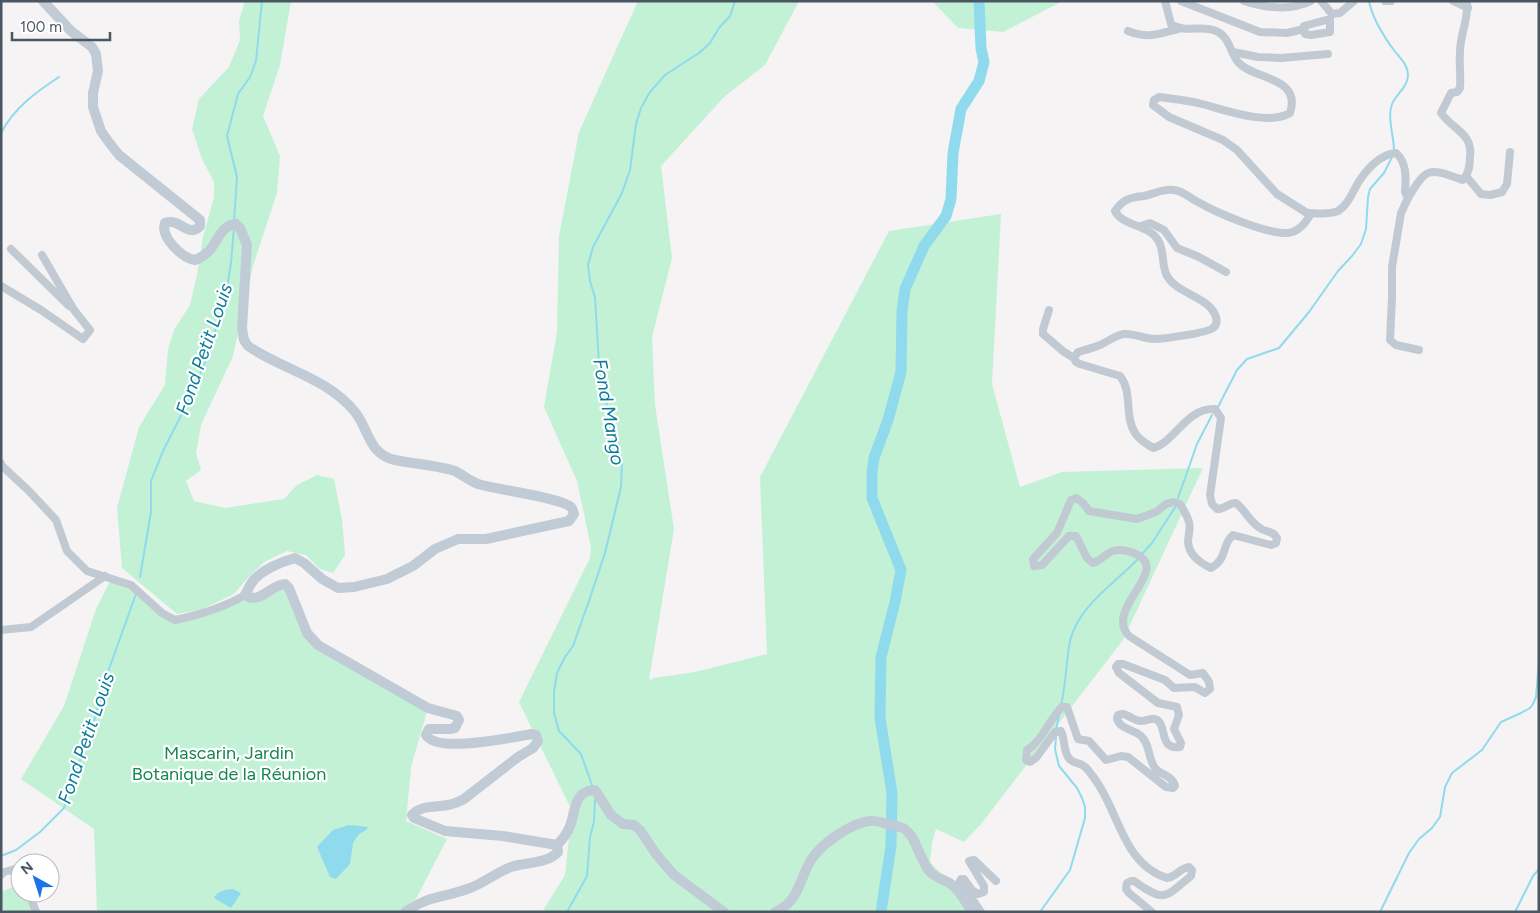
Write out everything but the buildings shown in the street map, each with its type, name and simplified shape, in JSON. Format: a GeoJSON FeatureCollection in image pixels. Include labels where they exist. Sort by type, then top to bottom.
{"type":"FeatureCollection","features":[{"type":"Feature","properties":{"kind":"main road"},"geometry":{"type":"LineString","coordinates":[[43,1],[72,31],[92,47],[96,54],[98,71],[93,93],[93,107],[101,130],[108,141],[119,155],[200,220],[200,226],[194,231],[190,231],[176,222],[165,223],[163,228],[165,233],[177,249],[188,259],[195,260],[209,251],[223,230],[233,224],[240,228],[247,245],[242,328],[244,340],[248,346],[289,369],[330,388],[356,412],[367,437],[378,451],[392,459],[455,472],[478,484],[556,501],[570,506],[574,514],[569,521],[486,539],[458,539],[435,548],[413,566],[388,579],[354,587],[338,588],[322,579],[304,563],[295,558],[261,575],[253,581],[245,595],[250,599],[256,598],[279,584],[285,584],[289,588],[307,633],[318,645],[428,708],[457,716],[459,720],[455,728],[429,729],[426,735],[434,741],[453,744],[480,743],[532,734],[536,735],[538,741],[534,748],[518,757],[464,799],[454,804],[424,808],[414,812],[412,815],[414,818],[445,831],[503,836],[556,845]]}},
{"type":"Feature","properties":{"kind":"main road"},"geometry":{"type":"LineString","coordinates":[[556,845],[564,837],[571,824],[576,801],[581,794],[588,790],[595,790],[611,815],[623,824],[634,826],[640,830],[656,854],[674,875],[724,912]]}},
{"type":"Feature","properties":{"kind":"main road"},"geometry":{"type":"LineString","coordinates":[[775,912],[782,909],[797,893],[811,860],[823,847],[840,834],[858,824],[872,820],[904,828],[915,844],[927,868],[932,874],[953,885],[972,912]]}},
{"type":"Feature","properties":{"kind":"main road"},"geometry":{"type":"LineString","coordinates":[[405,912],[416,904],[428,899],[472,888],[512,867],[550,858],[558,852],[556,845]]}},
{"type":"Feature","properties":{"kind":"street"},"geometry":{"type":"LineString","coordinates":[[1165,1],[1171,24],[1178,29]]}},
{"type":"Feature","properties":{"kind":"street"},"geometry":{"type":"LineString","coordinates":[[1181,1],[1260,32],[1287,33],[1304,29]]}},
{"type":"Feature","properties":{"kind":"street"},"geometry":{"type":"LineString","coordinates":[[1244,1],[1264,6],[1285,7],[1311,1]]}},
{"type":"Feature","properties":{"kind":"street"},"geometry":{"type":"LineString","coordinates":[[1321,1],[1332,14],[1340,14],[1354,1]]}},
{"type":"Feature","properties":{"kind":"street"},"geometry":{"type":"LineString","coordinates":[[1385,1],[1391,1]]}},
{"type":"Feature","properties":{"kind":"street"},"geometry":{"type":"LineString","coordinates":[[1419,350],[1396,344],[1390,340],[1392,267],[1401,214],[1420,177],[1433,172],[1447,174],[1463,180],[1469,170],[1471,148],[1469,140],[1441,113],[1451,93],[1457,92],[1460,88],[1460,53],[1468,12],[1467,5],[1453,1]]}},
{"type":"Feature","properties":{"kind":"street"},"geometry":{"type":"LineString","coordinates":[[1128,31],[1141,36],[1178,29],[1211,28],[1220,32],[1226,39],[1238,63],[1286,88],[1291,95],[1293,103],[1290,113],[1283,117],[1256,117],[1236,114],[1200,103],[1158,97],[1154,100],[1153,105],[1168,117],[1224,140],[1237,150],[1278,194],[1307,214],[1336,212],[1346,205],[1360,180],[1378,160],[1388,154],[1396,154],[1400,157],[1406,178],[1404,192],[1408,198]]}},
{"type":"Feature","properties":{"kind":"street"},"geometry":{"type":"LineString","coordinates":[[1233,52],[1258,58],[1328,54]]}},
{"type":"Feature","properties":{"kind":"street"},"geometry":{"type":"LineString","coordinates":[[1466,176],[1482,194],[1490,195],[1502,192],[1507,184],[1510,152]]}},
{"type":"Feature","properties":{"kind":"street"},"geometry":{"type":"LineString","coordinates":[[1074,358],[1078,352],[1125,334],[1154,339],[1203,331],[1213,328],[1216,324],[1216,318],[1211,309],[1171,282],[1166,275],[1159,242],[1152,233],[1117,214],[1115,211],[1120,203],[1130,197],[1174,190],[1183,192],[1198,202],[1230,216],[1272,231],[1289,233],[1299,229],[1309,217],[1307,214]]}},
{"type":"Feature","properties":{"kind":"street"},"geometry":{"type":"LineString","coordinates":[[1141,226],[1150,223],[1164,230],[1177,248],[1199,257],[1226,272]]}},
{"type":"Feature","properties":{"kind":"street"},"geometry":{"type":"LineString","coordinates":[[1,286],[41,310],[83,339],[90,330],[74,310],[11,249]]}},
{"type":"Feature","properties":{"kind":"street"},"geometry":{"type":"LineString","coordinates":[[42,255],[74,310]]}},
{"type":"Feature","properties":{"kind":"street"},"geometry":{"type":"LineString","coordinates":[[1049,310],[1043,334],[1074,358],[1076,362],[1120,376],[1124,381],[1133,430],[1153,448],[1160,446],[1180,426],[1199,413],[1209,409],[1215,410],[1221,418],[1210,495],[1212,504],[1217,509],[1222,509],[1232,503],[1236,503],[1257,526],[1262,530],[1270,531],[1277,538],[1276,543],[1271,545],[1234,535],[1226,544],[1223,557],[1218,564],[1211,568],[1197,560],[1190,552],[1188,543],[1189,522],[1180,504],[1173,502],[1166,504],[1156,512],[1136,519],[1089,512],[1083,503],[1076,498],[1070,500],[1056,533],[1033,559],[1034,566],[1042,566],[1069,536],[1076,536],[1087,558],[1093,563],[1110,552],[1119,550],[1132,552],[1144,558],[1147,562],[1147,571],[1126,609],[1122,621],[1124,631],[1190,674],[1202,673],[1209,682],[1210,689],[1206,692],[1195,686],[1174,688],[1164,680],[1123,664],[1118,664],[1116,667],[1118,673],[1154,700],[1163,705],[1174,705],[1177,707],[1179,715],[1174,729],[1181,743],[1180,747],[1171,746],[1166,740],[1157,720],[1151,718],[1140,721],[1122,714],[1118,715],[1117,718],[1120,725],[1143,738],[1154,766],[1173,781],[1175,786],[1173,788],[1166,787],[1128,757],[1121,756],[1106,760],[1089,742],[1078,739],[1067,707],[1062,707],[1057,712],[1037,743],[1027,750],[1026,760],[1030,762],[1036,758],[1055,732],[1060,731],[1064,737],[1064,748],[1068,757],[1075,763],[1083,765],[1095,779],[1108,801],[1127,844],[1144,865],[1167,878],[1184,868],[1189,867],[1192,870],[1191,876],[1170,893],[1160,896],[1155,896],[1134,881],[1126,883],[1126,889],[1129,893],[1152,912]]}},
{"type":"Feature","properties":{"kind":"street"},"geometry":{"type":"LineString","coordinates":[[1,462],[2,466],[30,491],[56,520],[67,551],[87,571],[131,585],[162,613],[175,620],[198,616],[232,603],[245,595]]}},
{"type":"Feature","properties":{"kind":"street"},"geometry":{"type":"LineString","coordinates":[[1,630],[31,627],[105,576]]}},
{"type":"Feature","properties":{"kind":"street"},"geometry":{"type":"LineString","coordinates":[[981,912],[960,881],[961,878],[964,879],[972,890],[978,894],[984,892],[984,886],[969,861],[974,860],[996,881]]}},
{"type":"Feature","properties":{"kind":"green space"},"geometry":{"type":"Polygon","coordinates":[[[245,1],[291,1],[280,65],[263,116],[280,156],[277,193],[253,266],[233,356],[201,425],[196,453],[201,470],[186,481],[194,501],[225,508],[284,499],[297,485],[317,475],[334,479],[342,519],[345,555],[333,573],[320,569],[306,555],[287,551],[264,562],[234,594],[203,609],[177,614],[122,568],[117,508],[139,427],[165,385],[168,349],[174,330],[190,305],[203,237],[214,197],[214,182],[202,159],[192,129],[199,99],[229,67],[240,40],[239,21],[245,1]]]}},
{"type":"Feature","properties":{"kind":"green space"},"geometry":{"type":"Polygon","coordinates":[[[638,1],[799,1],[765,65],[724,97],[661,166],[672,258],[652,337],[655,405],[674,529],[649,680],[695,672],[767,654],[760,477],[889,231],[1001,214],[992,384],[1020,487],[1062,472],[1203,468],[1123,640],[981,824],[964,842],[936,829],[930,862],[979,912],[542,912],[565,875],[572,811],[519,702],[590,558],[591,547],[577,481],[544,407],[557,332],[559,236],[579,132],[638,1]]]}},
{"type":"Feature","properties":{"kind":"green space"},"geometry":{"type":"Polygon","coordinates":[[[932,1],[1063,1],[1003,32],[958,28],[932,1]]]}},
{"type":"Feature","properties":{"kind":"green space","name":"Mascarin, Jardin Botanique de la Réunion"},"geometry":{"type":"Polygon","coordinates":[[[111,579],[131,585],[175,620],[245,595],[250,599],[285,584],[307,633],[428,708],[411,767],[406,821],[447,839],[416,899],[398,912],[97,912],[94,829],[21,779],[64,706],[96,609],[111,579]]]}},
{"type":"Feature","properties":{"kind":"green space"},"geometry":{"type":"Polygon","coordinates":[[[10,888],[10,903],[29,903],[32,912],[1,912],[1,892],[10,888]]]}},
{"type":"Feature","properties":{"kind":"water"},"geometry":{"type":"Polygon","coordinates":[[[349,825],[368,827],[359,834],[353,843],[350,864],[336,879],[330,877],[317,847],[333,830],[349,825]]]}},
{"type":"Feature","properties":{"kind":"water"},"geometry":{"type":"Polygon","coordinates":[[[233,889],[241,893],[231,908],[214,898],[222,891],[233,889]]]}},
{"type":"Feature","properties":{"kind":"waterway","name":"Fond Petit Louis"},"geometry":{"type":"LineString","coordinates":[[234,221],[237,177],[227,136],[238,94],[250,77],[256,61],[262,1]]}},
{"type":"Feature","properties":{"kind":"waterway","name":"Fond Mango"},"geometry":{"type":"LineString","coordinates":[[593,788],[581,754],[559,731],[554,713],[554,692],[557,673],[573,646],[590,598],[605,553],[621,487],[622,464],[618,442],[600,382],[595,297],[588,265],[593,247],[622,193],[630,170],[636,124],[641,108],[650,92],[665,75],[699,53],[710,43],[719,28],[730,16],[735,1]]}},
{"type":"Feature","properties":{"kind":"waterway"},"geometry":{"type":"LineString","coordinates":[[881,912],[891,846],[892,793],[880,718],[881,657],[901,570],[872,498],[872,472],[874,458],[888,420],[901,372],[902,312],[905,289],[924,246],[946,216],[951,199],[953,153],[961,109],[979,81],[984,62],[981,48],[979,1]]}},
{"type":"Feature","properties":{"kind":"waterway"},"geometry":{"type":"LineString","coordinates":[[1369,1],[1378,26],[1408,71],[1406,83],[1394,100],[1391,109],[1390,121],[1394,150]]}},
{"type":"Feature","properties":{"kind":"waterway"},"geometry":{"type":"LineString","coordinates":[[1,133],[19,108],[59,77]]}},
{"type":"Feature","properties":{"kind":"waterway"},"geometry":{"type":"LineString","coordinates":[[1218,407],[1237,370],[1247,359],[1279,348],[1361,244],[1366,229],[1370,189],[1384,173],[1392,157]]}},
{"type":"Feature","properties":{"kind":"waterway","name":"Fond Petit Louis"},"geometry":{"type":"LineString","coordinates":[[140,577],[151,512],[151,481],[163,451],[195,388],[207,356],[225,301],[234,228]]}},
{"type":"Feature","properties":{"kind":"waterway"},"geometry":{"type":"LineString","coordinates":[[1178,498],[1197,444],[1212,415]]}},
{"type":"Feature","properties":{"kind":"waterway"},"geometry":{"type":"LineString","coordinates":[[1141,555],[1152,543],[1176,506]]}},
{"type":"Feature","properties":{"kind":"waterway"},"geometry":{"type":"LineString","coordinates":[[1061,705],[1070,641],[1074,628],[1098,596],[1138,559]]}},
{"type":"Feature","properties":{"kind":"waterway","name":"Fond Petit Louis"},"geometry":{"type":"LineString","coordinates":[[1,856],[16,850],[40,832],[64,808],[91,733],[105,680],[136,594]]}},
{"type":"Feature","properties":{"kind":"waterway"},"geometry":{"type":"LineString","coordinates":[[1380,912],[1409,853],[1419,839],[1432,828],[1440,817],[1445,787],[1452,773],[1482,750],[1501,722],[1530,708],[1533,704],[1536,697],[1539,661]]}},
{"type":"Feature","properties":{"kind":"waterway"},"geometry":{"type":"LineString","coordinates":[[1056,730],[1059,715]]}},
{"type":"Feature","properties":{"kind":"waterway"},"geometry":{"type":"LineString","coordinates":[[1040,912],[1070,870],[1085,818],[1085,807],[1082,798],[1077,788],[1059,766],[1055,749],[1056,737]]}},
{"type":"Feature","properties":{"kind":"waterway","name":"Fond Mango"},"geometry":{"type":"LineString","coordinates":[[567,912],[587,876],[595,800]]}},
{"type":"Feature","properties":{"kind":"waterway"},"geometry":{"type":"LineString","coordinates":[[1515,912],[1533,876],[1539,869]]}}]}
